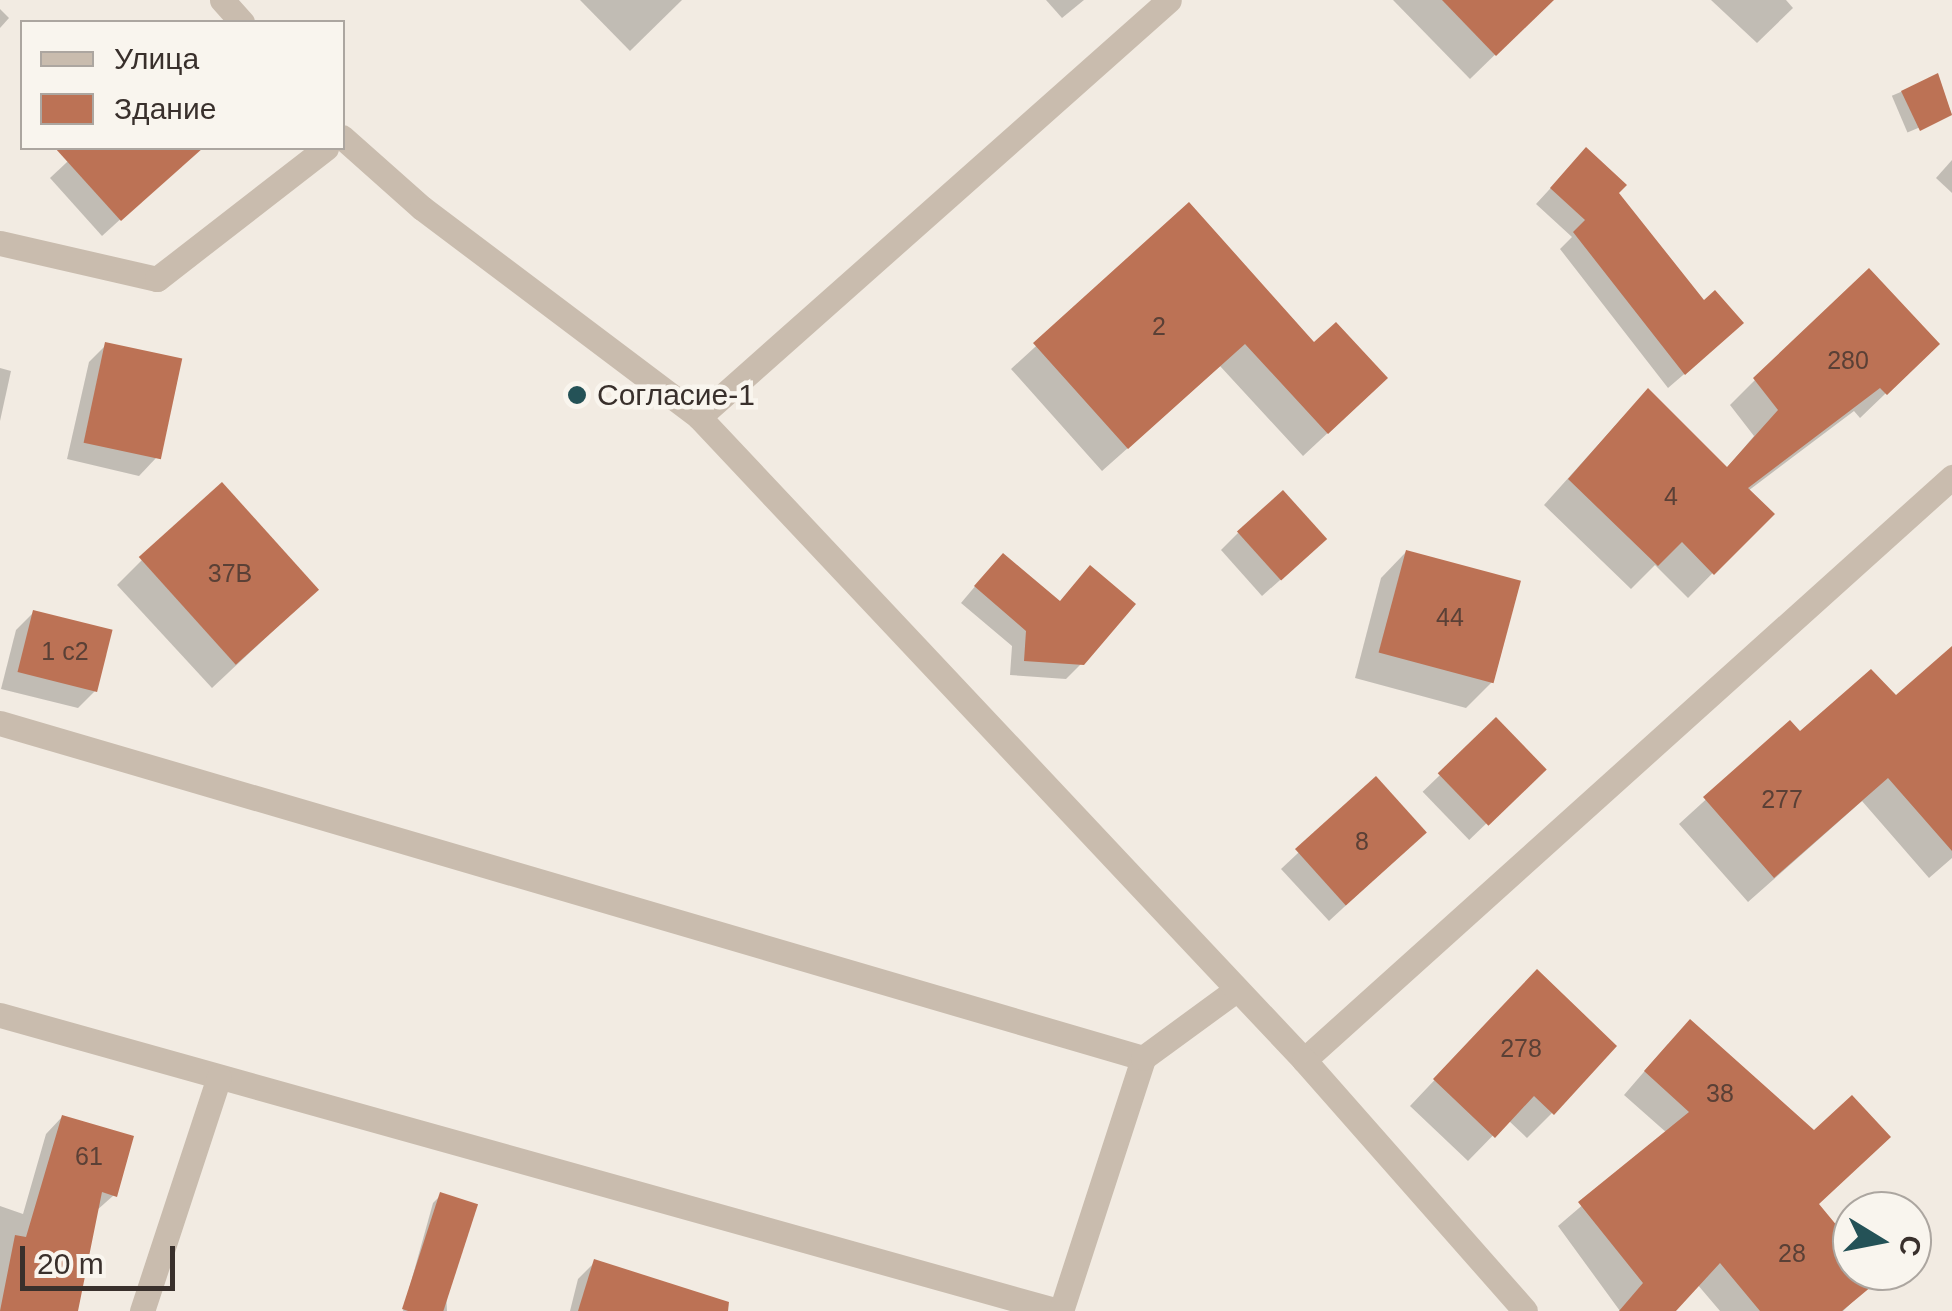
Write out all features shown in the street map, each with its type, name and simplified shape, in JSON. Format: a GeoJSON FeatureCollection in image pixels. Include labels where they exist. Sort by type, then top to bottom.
{"type":"FeatureCollection","features":[{"type":"Feature","properties":{"kind":"street"},"geometry":{"type":"LineString","coordinates":[[222,0],[240,20]]}},
{"type":"Feature","properties":{"kind":"street"},"geometry":{"type":"LineString","coordinates":[[700,417],[1169,0]]}},
{"type":"Feature","properties":{"kind":"street"},"geometry":{"type":"LineString","coordinates":[[345,140],[422,208],[700,417],[1304,1060],[1525,1311]]}},
{"type":"Feature","properties":{"kind":"street"},"geometry":{"type":"LineString","coordinates":[[0,244],[157,278],[323,150]]}},
{"type":"Feature","properties":{"kind":"street"},"geometry":{"type":"LineString","coordinates":[[1304,1060],[1952,478]]}},
{"type":"Feature","properties":{"kind":"street"},"geometry":{"type":"LineString","coordinates":[[0,723],[1144,1058]]}},
{"type":"Feature","properties":{"kind":"street"},"geometry":{"type":"LineString","coordinates":[[0,1015],[1060,1311],[1144,1058],[1236,990]]}},
{"type":"Feature","properties":{"kind":"street"},"geometry":{"type":"LineString","coordinates":[[142,1311],[218,1077]]}},
{"type":"Feature","properties":{"kind":"building"},"geometry":{"type":"Polygon","coordinates":[[[1442,0],[1554,0],[1496,56],[1442,0]]]}},
{"type":"Feature","properties":{"kind":"building"},"geometry":{"type":"Polygon","coordinates":[[[1938,73],[1952,115],[1920,131],[1901,91],[1938,73]]]}},
{"type":"Feature","properties":{"kind":"building"},"geometry":{"type":"Polygon","coordinates":[[[1586,147],[1627,185],[1619,193],[1704,300],[1715,290],[1744,323],[1685,375],[1573,232],[1585,220],[1550,188],[1586,147]]]}},
{"type":"Feature","properties":{"kind":"building"},"geometry":{"type":"Polygon","coordinates":[[[57,150],[201,150],[121,221],[57,150]]]}},
{"type":"Feature","properties":{"kind":"building"},"geometry":{"type":"Polygon","coordinates":[[[1189,202],[1314,342],[1336,322],[1388,378],[1328,434],[1245,344],[1128,449],[1033,343],[1189,202]]]}},
{"type":"Feature","properties":{"kind":"building"},"geometry":{"type":"Polygon","coordinates":[[[1869,268],[1940,344],[1887,395],[1880,388],[1748,488],[1775,514],[1714,575],[1682,542],[1658,566],[1568,479],[1648,388],[1727,467],[1778,410],[1753,378],[1869,268]]]}},
{"type":"Feature","properties":{"kind":"building"},"geometry":{"type":"Polygon","coordinates":[[[105,342],[182,358],[161,459],[84,443],[105,342]]]}},
{"type":"Feature","properties":{"kind":"building"},"geometry":{"type":"Polygon","coordinates":[[[222,482],[319,590],[236,665],[139,557],[222,482]]]}},
{"type":"Feature","properties":{"kind":"building"},"geometry":{"type":"Polygon","coordinates":[[[1283,490],[1327,539],[1281,581],[1237,531],[1283,490]]]}},
{"type":"Feature","properties":{"kind":"building"},"geometry":{"type":"Polygon","coordinates":[[[1406,550],[1521,581],[1494,683],[1379,652],[1406,550]]]}},
{"type":"Feature","properties":{"kind":"building"},"geometry":{"type":"Polygon","coordinates":[[[1003,553],[1060,601],[1090,565],[1136,604],[1084,665],[1024,661],[1026,631],[974,586],[1003,553]]]}},
{"type":"Feature","properties":{"kind":"building"},"geometry":{"type":"Polygon","coordinates":[[[33,610],[113,630],[97,692],[18,672],[33,610]]]}},
{"type":"Feature","properties":{"kind":"building"},"geometry":{"type":"Polygon","coordinates":[[[1952,646],[1952,851],[1888,778],[1774,878],[1703,797],[1790,720],[1800,731],[1871,669],[1896,695],[1952,646]]]}},
{"type":"Feature","properties":{"kind":"building"},"geometry":{"type":"Polygon","coordinates":[[[1496,717],[1547,770],[1488,826],[1438,773],[1496,717]]]}},
{"type":"Feature","properties":{"kind":"building"},"geometry":{"type":"Polygon","coordinates":[[[1376,776],[1427,832],[1346,905],[1295,849],[1376,776]]]}},
{"type":"Feature","properties":{"kind":"building"},"geometry":{"type":"Polygon","coordinates":[[[1537,969],[1617,1046],[1554,1115],[1534,1096],[1495,1138],[1433,1079],[1537,969]]]}},
{"type":"Feature","properties":{"kind":"building"},"geometry":{"type":"Polygon","coordinates":[[[1690,1019],[1814,1130],[1852,1095],[1891,1137],[1819,1204],[1832,1220],[1832,1291],[1866,1291],[1842,1311],[1760,1311],[1720,1263],[1676,1311],[1619,1311],[1643,1283],[1578,1202],[1689,1112],[1644,1071],[1690,1019]]]}},
{"type":"Feature","properties":{"kind":"building"},"geometry":{"type":"Polygon","coordinates":[[[62,1115],[134,1136],[117,1197],[102,1192],[78,1311],[0,1311],[15,1235],[26,1237],[62,1115]]]}},
{"type":"Feature","properties":{"kind":"building"},"geometry":{"type":"Polygon","coordinates":[[[440,1192],[478,1204],[443,1311],[402,1309],[440,1192]]]}},
{"type":"Feature","properties":{"kind":"building"},"geometry":{"type":"Polygon","coordinates":[[[594,1259],[729,1302],[728,1311],[578,1311],[594,1259]]]}},
{"type":"Feature","properties":{"kind":"place","name":"Согласие-1"},"geometry":{"type":"Point","coordinates":[577,395]}}]}
